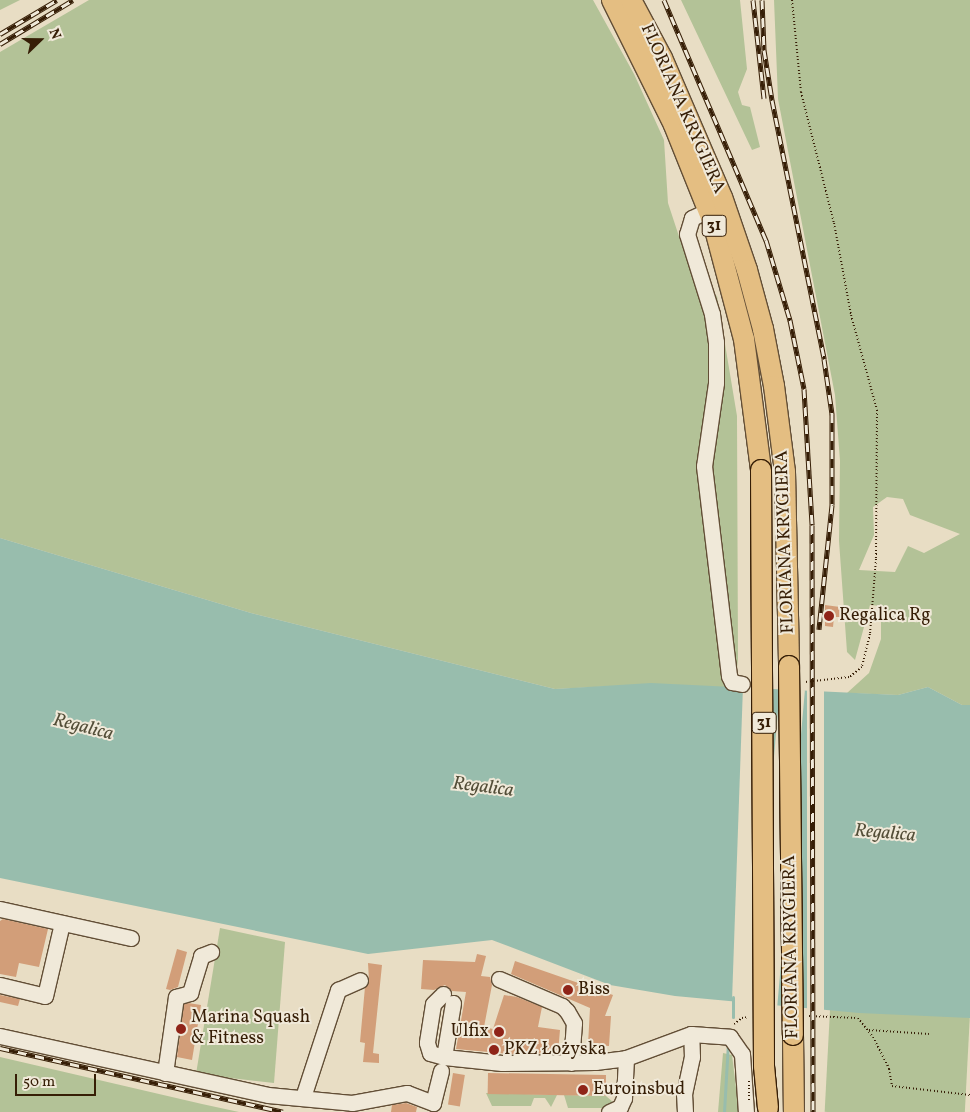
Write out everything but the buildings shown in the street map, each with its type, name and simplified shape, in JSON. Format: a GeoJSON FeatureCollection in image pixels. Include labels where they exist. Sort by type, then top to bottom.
{"type":"FeatureCollection","features":[{"type":"Feature","properties":{"kind":"main road","name":"FLORIANA KRYGIERA"},"geometry":{"type":"LineString","coordinates":[[612,0],[668,111],[709,210],[744,339],[761,470],[764,1066],[768,1110]]}},
{"type":"Feature","properties":{"kind":"main road","name":"FLORIANA KRYGIERA"},"geometry":{"type":"LineString","coordinates":[[631,0],[662,58],[716,180],[747,270],[763,329],[774,386],[785,472],[795,674],[794,1112]]}},
{"type":"Feature","properties":{"kind":"street"},"geometry":{"type":"LineString","coordinates":[[709,210],[692,218],[688,234],[715,329],[716,383],[704,466],[730,676],[732,682],[742,684]]}},
{"type":"Feature","properties":{"kind":"street"},"geometry":{"type":"LineString","coordinates":[[0,909],[131,938]]}},
{"type":"Feature","properties":{"kind":"street"},"geometry":{"type":"LineString","coordinates":[[0,986],[45,996],[62,923]]}},
{"type":"Feature","properties":{"kind":"street"},"geometry":{"type":"LineString","coordinates":[[165,1073],[176,997],[190,993],[201,956],[211,952]]}},
{"type":"Feature","properties":{"kind":"street"},"geometry":{"type":"LineString","coordinates":[[499,979],[562,1006],[567,1011],[574,1023],[572,1063]]}},
{"type":"Feature","properties":{"kind":"street"},"geometry":{"type":"LineString","coordinates":[[303,1098],[338,990],[360,980]]}},
{"type":"Feature","properties":{"kind":"street"},"geometry":{"type":"LineString","coordinates":[[0,1036],[268,1096],[352,1103],[407,1093],[432,1103],[442,1064],[448,998],[433,1004],[427,1043],[430,1053],[442,1064],[572,1063],[626,1058],[691,1034],[722,1034],[738,1044],[744,1066],[746,1112]]}},
{"type":"Feature","properties":{"kind":"street"},"geometry":{"type":"LineString","coordinates":[[685,1112],[684,1094],[692,1057],[691,1034]]}},
{"type":"Feature","properties":{"kind":"street"},"geometry":{"type":"LineString","coordinates":[[609,1112],[620,1107],[624,1098],[626,1058]]}},
{"type":"Feature","properties":{"kind":"path"},"geometry":{"type":"LineString","coordinates":[[792,0],[801,92],[834,223],[851,315],[877,410],[876,559],[870,634],[862,667],[848,677],[795,674]]}},
{"type":"Feature","properties":{"kind":"path"},"geometry":{"type":"LineString","coordinates":[[858,1018],[868,1030],[890,1069],[892,1086],[970,1095]]}},
{"type":"Feature","properties":{"kind":"path"},"geometry":{"type":"LineString","coordinates":[[868,1030],[929,1034]]}},
{"type":"Feature","properties":{"kind":"shaded area"},"geometry":{"type":"Polygon","coordinates":[[[0,0],[20,0],[0,10],[0,0]]]}},
{"type":"Feature","properties":{"kind":"shaded area"},"geometry":{"type":"Polygon","coordinates":[[[89,0],[593,0],[634,74],[664,140],[668,203],[695,285],[717,296],[737,416],[738,659],[735,688],[658,684],[555,689],[251,613],[0,538],[0,52],[89,0]]]}},
{"type":"Feature","properties":{"kind":"shaded area"},"geometry":{"type":"Polygon","coordinates":[[[681,0],[740,0],[747,69],[738,92],[742,105],[750,107],[760,147],[752,150],[681,0]]]}},
{"type":"Feature","properties":{"kind":"shaded area"},"geometry":{"type":"Polygon","coordinates":[[[774,0],[970,0],[970,705],[962,705],[928,687],[898,695],[847,693],[869,673],[881,639],[881,606],[870,605],[855,660],[847,652],[839,541],[840,461],[835,395],[778,99],[774,0]],[[887,497],[873,507],[874,535],[859,570],[895,572],[908,546],[924,553],[960,534],[910,515],[903,499],[887,497]]]}},
{"type":"Feature","properties":{"kind":"shaded area"},"geometry":{"type":"Polygon","coordinates":[[[220,928],[285,942],[274,1083],[196,1074],[220,928]]]}},
{"type":"Feature","properties":{"kind":"shaded area"},"geometry":{"type":"Polygon","coordinates":[[[830,1010],[970,1017],[965,1112],[825,1112],[830,1010]]]}},
{"type":"Feature","properties":{"kind":"shaded area"},"geometry":{"type":"Polygon","coordinates":[[[723,1053],[732,1055],[739,1112],[718,1112],[723,1053]]]}},
{"type":"Feature","properties":{"kind":"shaded area"},"geometry":{"type":"Polygon","coordinates":[[[0,1057],[202,1104],[239,1112],[0,1112],[0,1057]]]}},
{"type":"Feature","properties":{"kind":"shaded area"},"geometry":{"type":"Polygon","coordinates":[[[486,1093],[557,1095],[551,1107],[545,1098],[534,1098],[531,1106],[492,1106],[486,1093]]]}},
{"type":"Feature","properties":{"kind":"shaded area"},"geometry":{"type":"Polygon","coordinates":[[[564,1095],[606,1096],[614,1103],[603,1108],[568,1108],[564,1095]]]}},
{"type":"Feature","properties":{"kind":"water","name":"Regalica"},"geometry":{"type":"Polygon","coordinates":[[[0,538],[251,613],[555,689],[651,683],[898,695],[928,687],[962,705],[970,705],[970,1018],[859,1013],[675,996],[610,985],[492,940],[368,954],[0,878],[0,538]]]}},
{"type":"Feature","properties":{"kind":"pier"},"geometry":{"type":"Polygon","coordinates":[[[743,686],[773,687],[762,1006],[732,1005],[743,686]]]}},
{"type":"Feature","properties":{"kind":"pier"},"geometry":{"type":"Polygon","coordinates":[[[780,688],[805,690],[777,1009],[752,1007],[780,688]]]}},
{"type":"Feature","properties":{"kind":"pier"},"geometry":{"type":"Polygon","coordinates":[[[807,689],[824,689],[824,1010],[807,1010],[807,689]]]}},
{"type":"Feature","properties":{"kind":"waterway"},"geometry":{"type":"LineString","coordinates":[[733,997],[733,1017]]}},
{"type":"Feature","properties":{"kind":"waterway"},"geometry":{"type":"LineString","coordinates":[[724,1112],[728,1043]]}},
{"type":"Feature","properties":{"kind":"railway"},"geometry":{"type":"LineString","coordinates":[[0,34],[57,0]]}},
{"type":"Feature","properties":{"kind":"railway"},"geometry":{"type":"LineString","coordinates":[[0,44],[73,0]]}},
{"type":"Feature","properties":{"kind":"railway"},"geometry":{"type":"LineString","coordinates":[[664,0],[766,240],[790,320],[804,389],[812,525],[813,1112]]}},
{"type":"Feature","properties":{"kind":"railway"},"geometry":{"type":"LineString","coordinates":[[753,0],[764,98]]}},
{"type":"Feature","properties":{"kind":"railway"},"geometry":{"type":"LineString","coordinates":[[762,0],[764,50],[772,100],[824,359],[832,414],[832,505],[819,629]]}},
{"type":"Feature","properties":{"kind":"railway"},"geometry":{"type":"LineString","coordinates":[[0,1048],[283,1112]]}},
{"type":"Feature","properties":{"kind":"place","name":"Regalica Rg"},"geometry":{"type":"Point","coordinates":[829,616]}},
{"type":"Feature","properties":{"kind":"place","name":"Biss"},"geometry":{"type":"Point","coordinates":[568,990]}},
{"type":"Feature","properties":{"kind":"place","name":"Marina Squash & Fitness"},"geometry":{"type":"Point","coordinates":[181,1029]}},
{"type":"Feature","properties":{"kind":"place","name":"Ulfix"},"geometry":{"type":"Point","coordinates":[499,1032]}},
{"type":"Feature","properties":{"kind":"place","name":"PKZ Łożyska"},"geometry":{"type":"Point","coordinates":[494,1050]}},
{"type":"Feature","properties":{"kind":"place","name":"Euroinsbud"},"geometry":{"type":"Point","coordinates":[583,1090]}}]}
